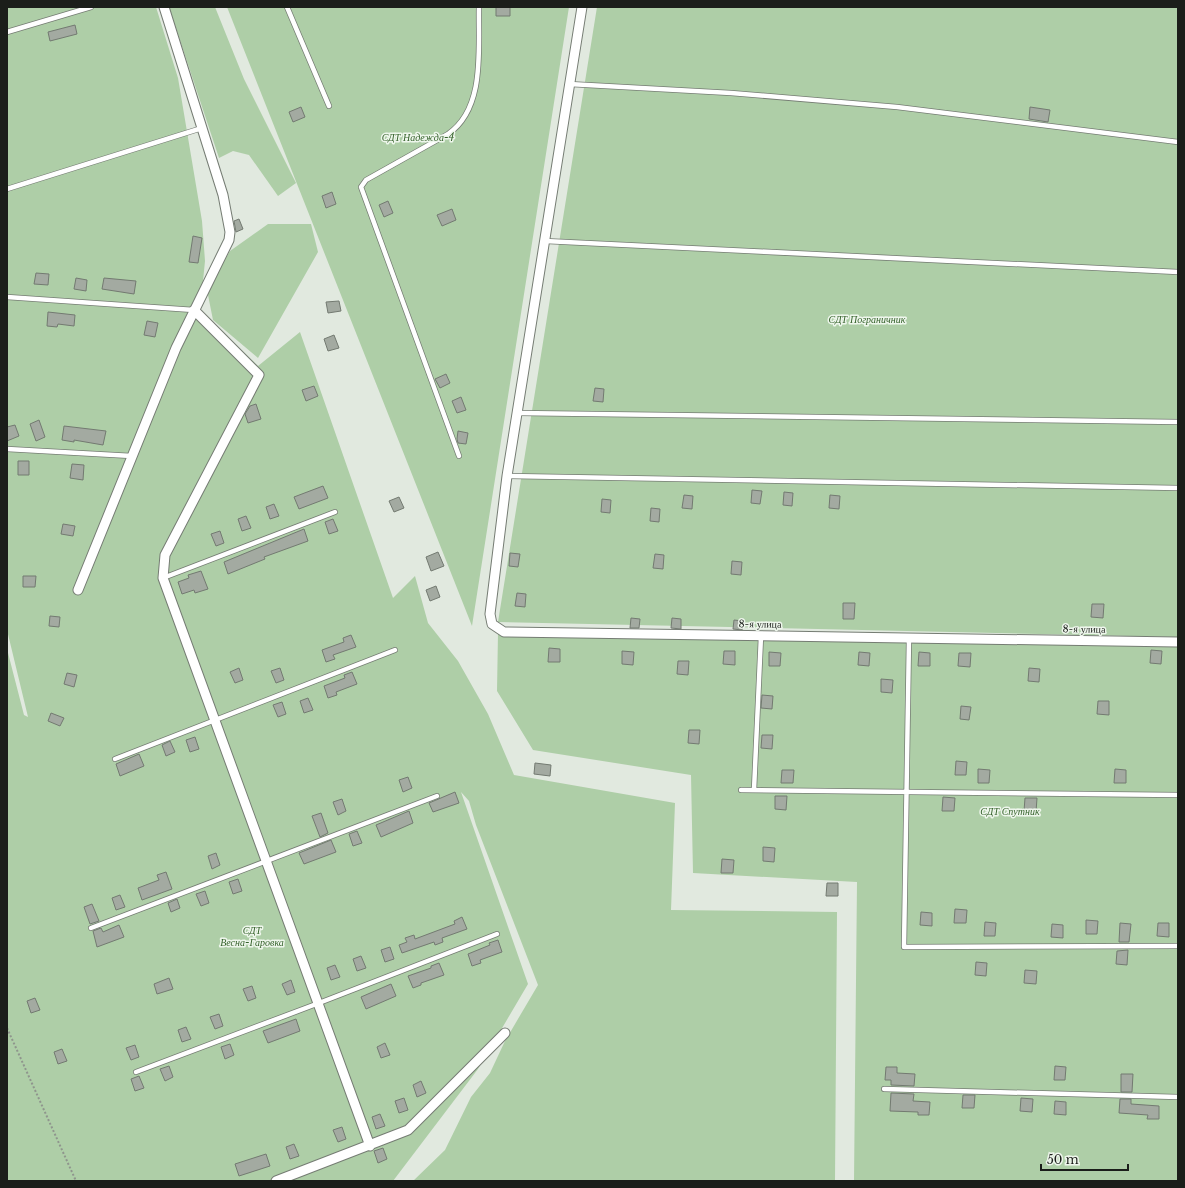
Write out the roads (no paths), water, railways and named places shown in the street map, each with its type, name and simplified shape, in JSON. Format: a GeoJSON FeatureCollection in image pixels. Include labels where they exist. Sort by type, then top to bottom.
{"type":"FeatureCollection","features":[{"type":"Feature","properties":{"kind":"street"},"geometry":{"type":"LineString","coordinates":[[78,590],[176,348],[229,240],[230,232],[223,195],[164,7]]}},
{"type":"Feature","properties":{"kind":"street","name":"8-я улица"},"geometry":{"type":"LineString","coordinates":[[582,7],[517,413],[490,614],[492,624],[504,632],[1178,642]]}},
{"type":"Feature","properties":{"kind":"street"},"geometry":{"type":"LineString","coordinates":[[194,310],[259,375],[165,555],[163,578],[370,1146]]}},
{"type":"Feature","properties":{"kind":"street"},"geometry":{"type":"LineString","coordinates":[[276,1181],[370,1146],[408,1130],[505,1033]]}},
{"type":"Feature","properties":{"kind":"lane"},"geometry":{"type":"LineString","coordinates":[[7,32],[91,7]]}},
{"type":"Feature","properties":{"kind":"lane"},"geometry":{"type":"LineString","coordinates":[[287,7],[329,106]]}},
{"type":"Feature","properties":{"kind":"lane"},"geometry":{"type":"LineString","coordinates":[[459,456],[361,187],[366,180],[458,128],[466,116],[477,90],[479,7]]}},
{"type":"Feature","properties":{"kind":"lane"},"geometry":{"type":"LineString","coordinates":[[569,84],[731,93],[898,107],[1178,142]]}},
{"type":"Feature","properties":{"kind":"lane"},"geometry":{"type":"LineString","coordinates":[[7,189],[202,128]]}},
{"type":"Feature","properties":{"kind":"lane"},"geometry":{"type":"LineString","coordinates":[[545,241],[1178,272]]}},
{"type":"Feature","properties":{"kind":"lane"},"geometry":{"type":"LineString","coordinates":[[7,297],[194,310]]}},
{"type":"Feature","properties":{"kind":"lane"},"geometry":{"type":"LineString","coordinates":[[517,413],[1178,422]]}},
{"type":"Feature","properties":{"kind":"lane"},"geometry":{"type":"LineString","coordinates":[[7,449],[132,456]]}},
{"type":"Feature","properties":{"kind":"lane"},"geometry":{"type":"LineString","coordinates":[[508,476],[1178,488]]}},
{"type":"Feature","properties":{"kind":"lane"},"geometry":{"type":"LineString","coordinates":[[163,578],[335,512]]}},
{"type":"Feature","properties":{"kind":"lane"},"geometry":{"type":"LineString","coordinates":[[754,790],[761,636]]}},
{"type":"Feature","properties":{"kind":"lane"},"geometry":{"type":"LineString","coordinates":[[909,638],[904,947],[1178,946]]}},
{"type":"Feature","properties":{"kind":"lane"},"geometry":{"type":"LineString","coordinates":[[115,759],[395,650]]}},
{"type":"Feature","properties":{"kind":"lane"},"geometry":{"type":"LineString","coordinates":[[741,790],[1178,794]]}},
{"type":"Feature","properties":{"kind":"lane"},"geometry":{"type":"LineString","coordinates":[[91,928],[437,796]]}},
{"type":"Feature","properties":{"kind":"lane"},"geometry":{"type":"LineString","coordinates":[[136,1072],[497,934]]}},
{"type":"Feature","properties":{"kind":"lane"},"geometry":{"type":"LineString","coordinates":[[884,1089],[1178,1097]]}},
{"type":"Feature","properties":{"kind":"park label","name":"СДТ Надежда-4"},"geometry":{"type":"Point","coordinates":[418,137]}},
{"type":"Feature","properties":{"kind":"park label","name":"СДТ Пограничник"},"geometry":{"type":"Point","coordinates":[867,319]}},
{"type":"Feature","properties":{"kind":"park label","name":"СДТ Спутник"},"geometry":{"type":"Point","coordinates":[1010,811]}},
{"type":"Feature","properties":{"kind":"park label","name":"СДТ Весна-Гаровка"},"geometry":{"type":"Point","coordinates":[252,936]}}]}
